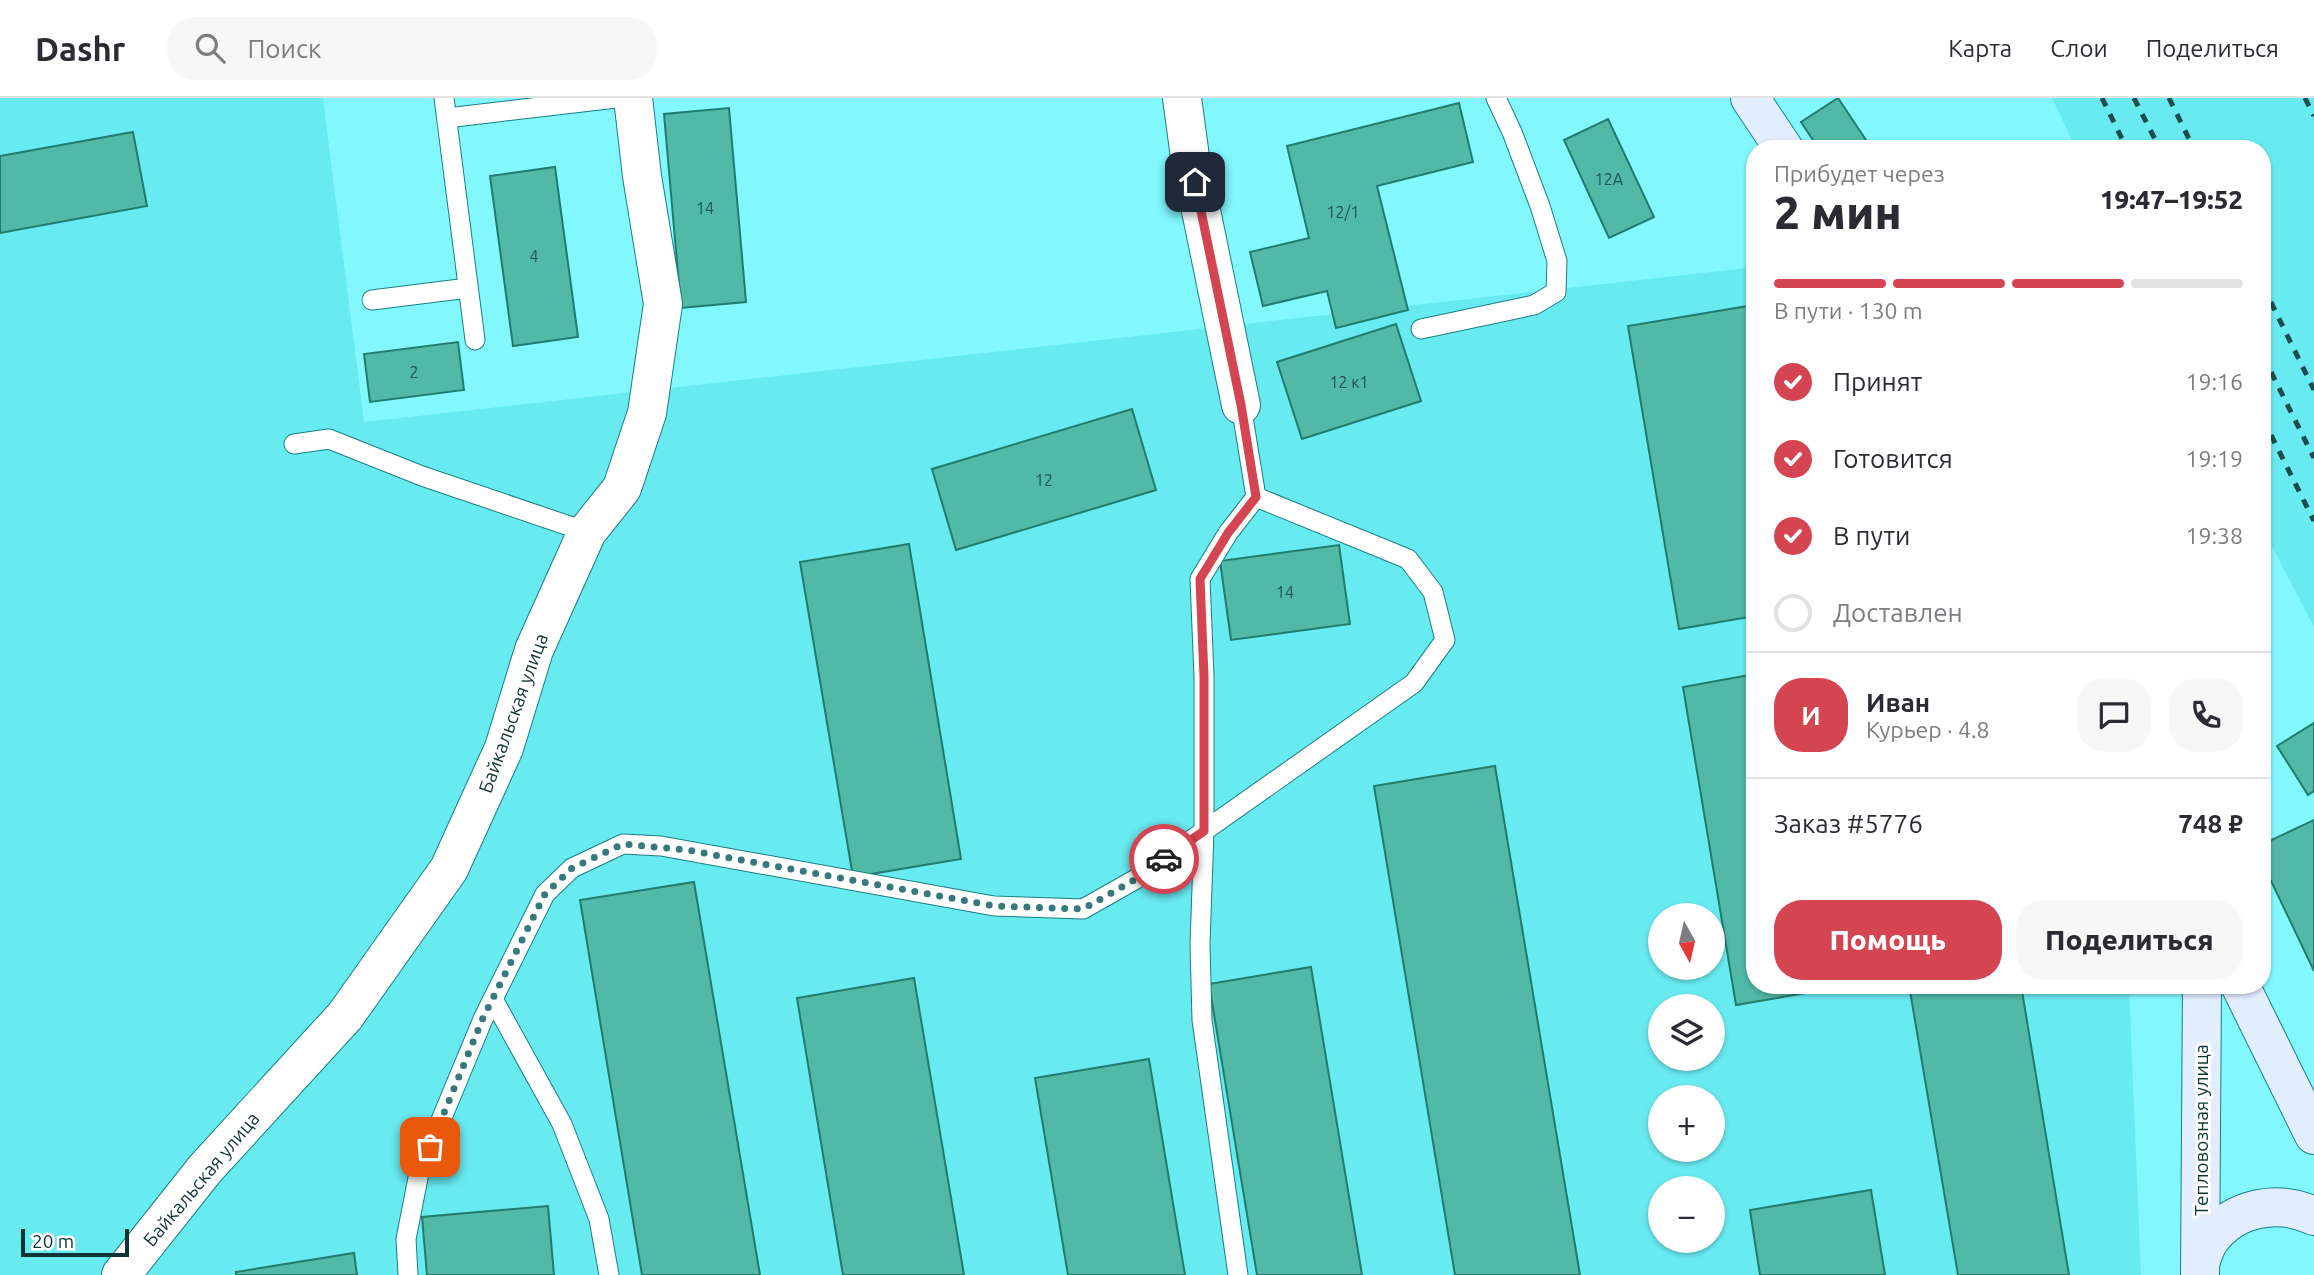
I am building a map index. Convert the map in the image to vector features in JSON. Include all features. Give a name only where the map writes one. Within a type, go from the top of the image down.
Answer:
[{"type":"street","name":"Байкальская улица","points":[[121,1275],[205,1169],[345,1016],[449,869],[504,748],[534,650],[587,531],[622,488],[647,413],[663,304],[642,176],[633,98]]},
{"type":"street","points":[[1182,98],[1190,157],[1241,405]]},
{"type":"street","points":[[1751,98],[1778,140]]},
{"type":"street","name":"Тепловозная улица","points":[[2201,1268],[2202,994]]},
{"type":"street","points":[[2244,994],[2314,1135]]},
{"type":"street","points":[[2201,1268],[2209,1241],[2227,1223],[2245,1213],[2273,1206],[2301,1210],[2314,1216]]},
{"type":"lane","points":[[444,98],[475,340]]},
{"type":"lane","points":[[447,118],[617,98]]},
{"type":"lane","points":[[1421,329],[1534,305],[1556,292],[1557,261],[1540,206],[1496,98]]},
{"type":"lane","points":[[372,300],[468,288]]},
{"type":"lane","points":[[1238,1275],[1202,1020],[1200,944],[1204,831],[1204,677],[1200,579],[1228,533],[1256,497],[1241,405]]},
{"type":"lane","points":[[294,444],[329,439],[422,476],[587,531]]},
{"type":"lane","points":[[408,1275],[406,1239],[419,1172],[493,999],[545,894],[572,868],[623,844],[687,850],[994,906],[1083,909],[1136,879],[1414,683],[1445,640],[1433,592],[1408,559],[1256,497]]},
{"type":"lane","points":[[493,999],[562,1124],[599,1219],[609,1275]]},
{"type":"shaded area","points":[[0,98],[323,98],[364,422],[1746,268],[1746,994],[2129,994],[2141,1275],[0,1275]]},
{"type":"shaded area","points":[[2052,98],[2314,98],[2314,627],[2271,544],[2271,140],[2072,140]]},
{"type":"building","points":[[1838,98],[1866,140],[1813,140],[1801,122]]},
{"type":"building","points":[[1459,103],[1473,162],[1377,186],[1408,310],[1336,328],[1327,291],[1263,306],[1250,252],[1309,238],[1287,146]]},
{"type":"building","points":[[729,108],[746,302],[681,308],[664,114]]},
{"type":"building","points":[[1608,119],[1654,217],[1609,238],[1564,140]]},
{"type":"building","points":[[133,132],[147,206],[0,233],[0,156]]},
{"type":"building","points":[[555,167],[578,337],[513,346],[490,176]]},
{"type":"building","points":[[1746,306],[1746,618],[1679,629],[1628,326]]},
{"type":"building","points":[[1396,324],[1421,401],[1302,439],[1277,362]]},
{"type":"building","points":[[458,342],[464,390],[370,402],[364,354]]},
{"type":"building","points":[[1132,409],[1156,490],[956,550],[932,469]]},
{"type":"building","points":[[909,544],[961,859],[853,877],[800,562]]},
{"type":"building","points":[[1339,545],[1350,624],[1231,640],[1220,561]]},
{"type":"building","points":[[1746,676],[1746,994],[1800,994],[1736,1005],[1726,945],[1726,903],[1719,903],[1683,687]]},
{"type":"building","points":[[2314,723],[2314,791],[2308,795],[2277,746]]},
{"type":"building","points":[[1495,766],[1580,1275],[1455,1275],[1374,786]]},
{"type":"building","points":[[2314,820],[2314,971],[2271,881],[2271,840]]},
{"type":"building","points":[[694,882],[760,1275],[642,1275],[580,900]]},
{"type":"building","points":[[1311,967],[1362,1275],[1257,1275],[1209,984]]},
{"type":"building","points":[[914,978],[964,1275],[843,1275],[797,998]]},
{"type":"building","points":[[1911,994],[2022,994],[2069,1275],[1958,1275]]},
{"type":"building","points":[[1149,1059],[1185,1275],[1068,1275],[1035,1078]]},
{"type":"building","points":[[1871,1190],[1885,1275],[1760,1275],[1750,1210]]},
{"type":"building","points":[[548,1206],[554,1275],[427,1275],[422,1217]]},
{"type":"building","points":[[354,1253],[357,1275],[236,1275],[236,1272]]},
{"type":"railway","points":[[2102,98],[2123,140]]},
{"type":"railway","points":[[2134,98],[2155,140]]},
{"type":"railway","points":[[2169,98],[2190,140]]},
{"type":"railway","points":[[2305,98],[2314,116]]},
{"type":"railway","points":[[2271,302],[2314,390]]},
{"type":"railway","points":[[2271,372],[2314,458]]},
{"type":"railway","points":[[2271,435],[2314,521]]},
{"type":"way so far","points":[[430,1147],[483,1018],[545,894],[572,868],[623,844],[687,850],[994,906],[1083,909],[1136,879],[1164,859]]},
{"type":"route","points":[[1164,859],[1204,831],[1204,677],[1200,579],[1228,533],[1256,497],[1241,405],[1195,182]]}]
